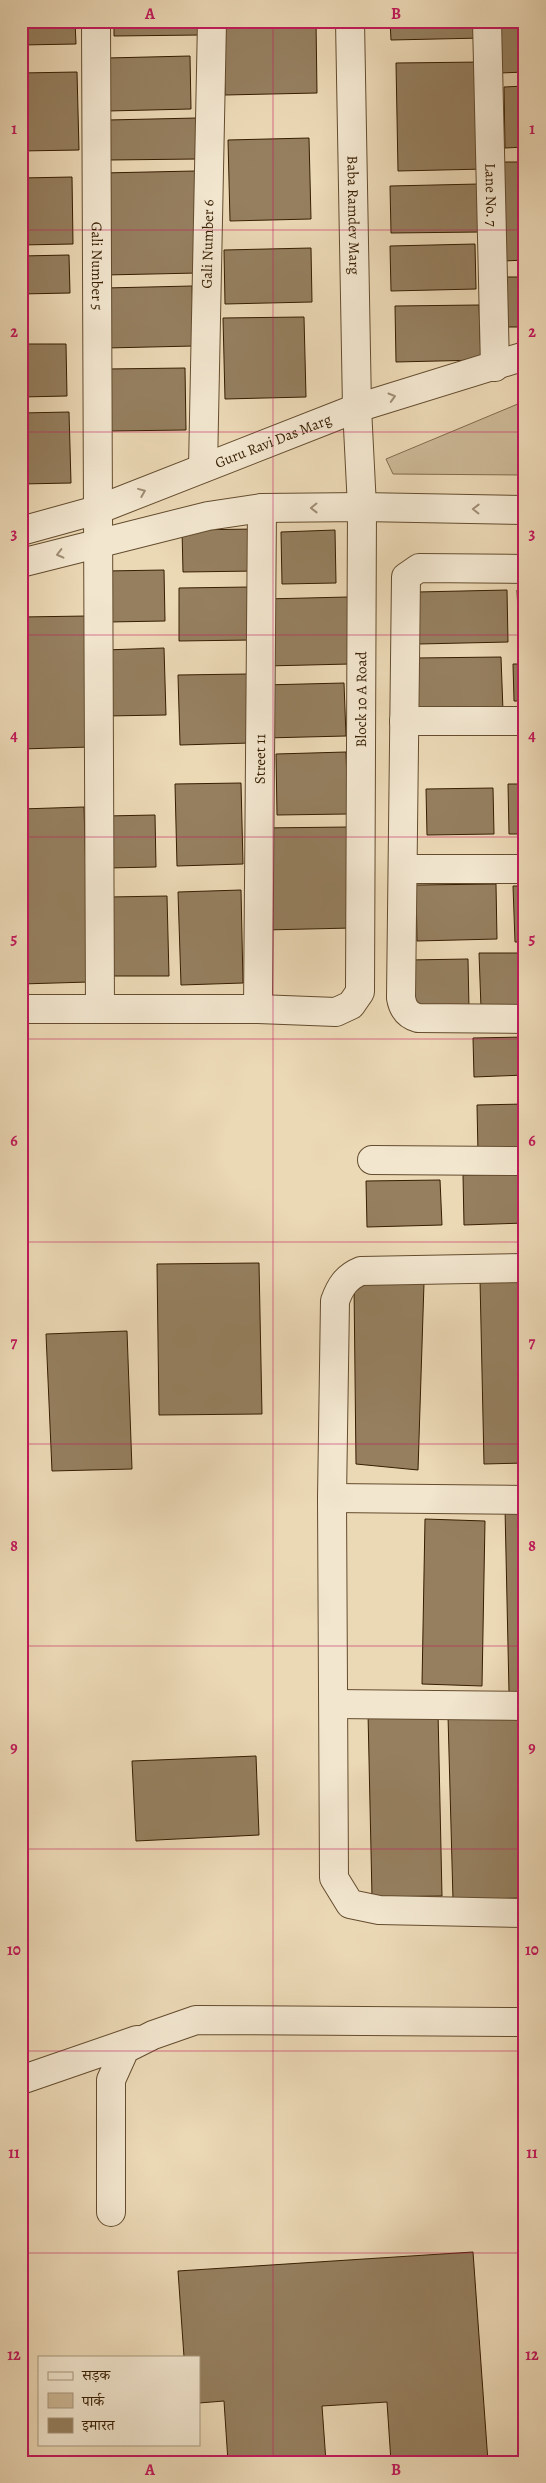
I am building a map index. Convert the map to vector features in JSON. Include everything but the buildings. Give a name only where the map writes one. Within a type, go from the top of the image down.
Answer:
[{"type":"street","name":"Gali Number 5","points":[[96,21],[100,1009]]},
{"type":"street","name":"Gali Number 6","points":[[203,468],[212,21]]},
{"type":"street","name":"Baba Ramdev Marg","points":[[350,21],[357,408]]},
{"type":"street","name":"Lane No. 7","points":[[487,21],[495,367]]},
{"type":"street","name":"Guru Ravi Das Marg","points":[[21,531],[97,510],[357,408],[495,367],[525,356]]},
{"type":"street","name":"Block 10 A Road","points":[[258,1009],[336,1012],[352,1005],[360,992],[362,507],[357,408]]},
{"type":"street","points":[[21,563],[208,516],[262,508],[362,507],[525,510]]},
{"type":"street","name":"Street 11","points":[[258,1009],[262,508]]},
{"type":"street","points":[[525,569],[419,568],[406,577],[401,998],[407,1012],[411,1016],[428,1019],[525,1019]]},
{"type":"street","points":[[404,721],[525,721]]},
{"type":"street","points":[[403,869],[525,869]]},
{"type":"street","points":[[21,1009],[258,1009]]},
{"type":"street","points":[[372,1160],[525,1161]]},
{"type":"street","points":[[525,1268],[361,1271],[352,1275],[340,1287],[334,1301],[332,1498],[334,1878],[350,1904],[379,1910],[525,1913]]},
{"type":"street","points":[[332,1498],[525,1500]]},
{"type":"street","points":[[334,1704],[525,1706]]},
{"type":"street","points":[[21,2080],[196,2020],[525,2022]]},
{"type":"street","points":[[111,2212],[111,2080],[125,2049],[153,2035]]},
{"type":"green space","points":[[525,401],[525,475],[393,474],[386,459]]}]
